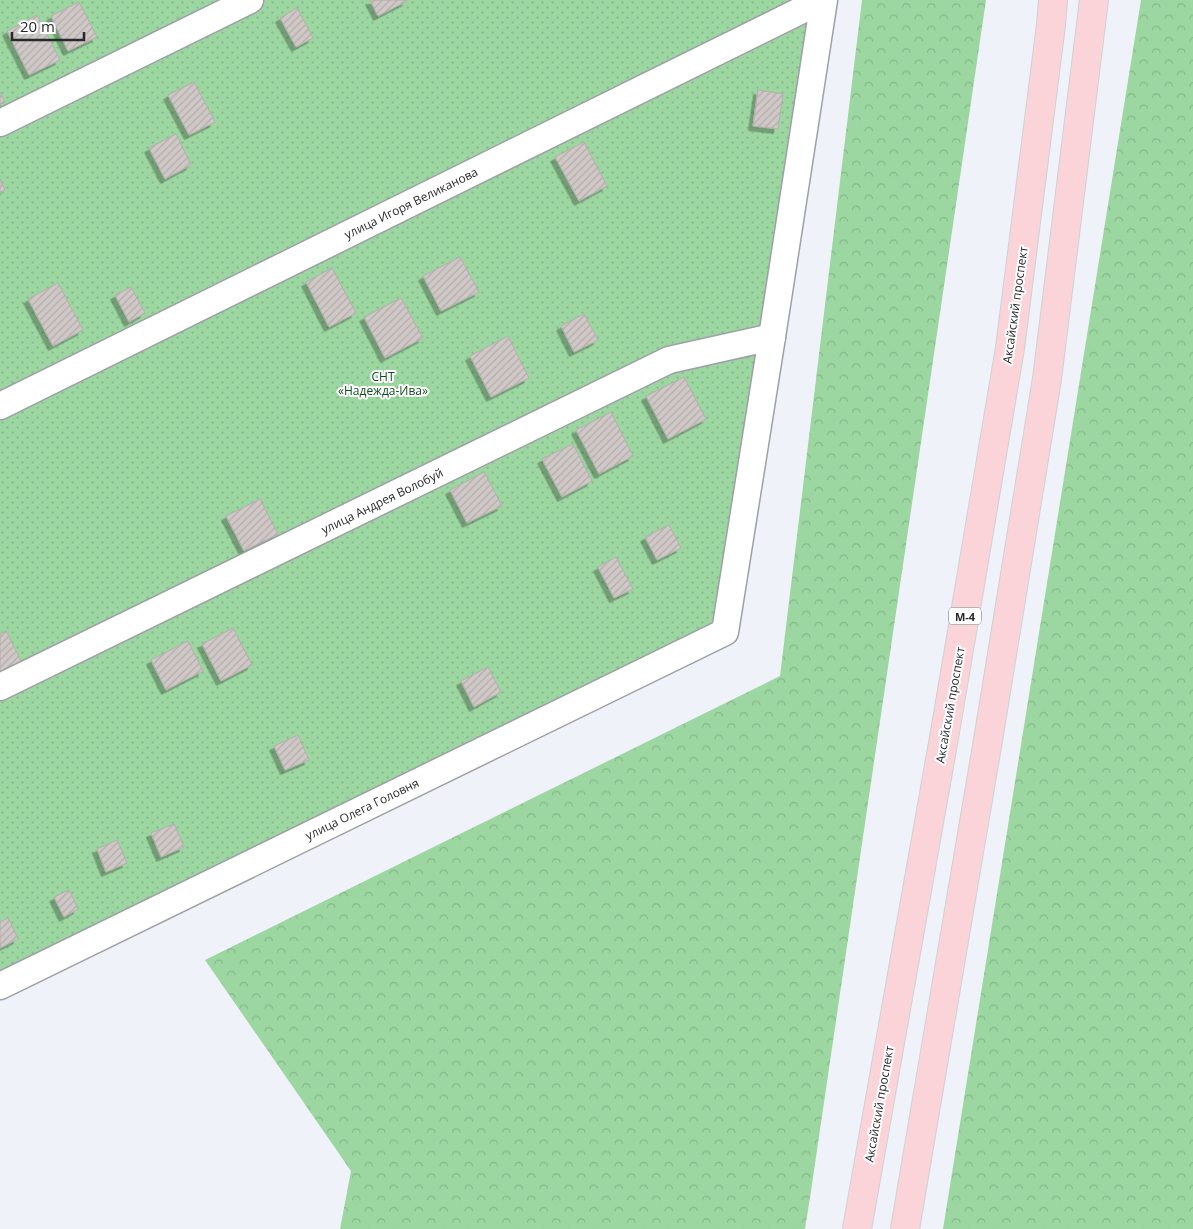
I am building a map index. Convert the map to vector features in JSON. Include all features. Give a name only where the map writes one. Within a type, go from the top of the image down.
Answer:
[{"type":"main road","name":"Аксайский проспект","points":[[857,1229],[946,732],[1010,348],[1053,0]]},
{"type":"main road","points":[[905,1229],[990,731],[1047,379],[1094,0]]},
{"type":"street","points":[[0,123],[250,0]]},
{"type":"street","points":[[772,337],[823,0]]},
{"type":"street","name":"улица Игоря Великанова","points":[[0,406],[823,0]]},
{"type":"street","name":"улица Олега Головня","points":[[0,986],[725,632],[772,337]]},
{"type":"street","name":"улица Андрея Волобуй","points":[[0,687],[670,360],[772,337]]},
{"type":"green space","name":"СНТ «Надежда-Ива»","points":[[0,0],[829,0],[735,638],[0,990]]},
{"type":"green space","points":[[862,0],[986,0],[805,1229],[340,1229],[351,1171],[205,960],[780,676]]},
{"type":"green space","points":[[1141,0],[1193,0],[1193,1229],[943,1229]]},
{"type":"building","points":[[370,0],[406,0],[407,1],[378,16]]},
{"type":"building","points":[[79,2],[97,37],[68,51],[51,16]]},
{"type":"building","points":[[297,8],[313,38],[296,47],[280,18]]},
{"type":"building","points":[[37,15],[60,60],[29,75],[7,31]]},
{"type":"building","points":[[194,82],[215,122],[189,135],[168,95]]},
{"type":"building","points":[[758,90],[783,94],[778,129],[753,126]]},
{"type":"building","points":[[0,92],[5,102],[0,104]]},
{"type":"building","points":[[176,134],[191,165],[165,179],[149,148]]},
{"type":"building","points":[[584,142],[607,186],[579,201],[555,157]]},
{"type":"building","points":[[0,179],[5,190],[0,192]]},
{"type":"building","points":[[460,257],[479,292],[441,311],[423,276]]},
{"type":"building","points":[[332,268],[356,313],[329,327],[306,282]]},
{"type":"building","points":[[58,283],[83,330],[53,346],[28,299]]},
{"type":"building","points":[[131,287],[145,313],[129,322],[115,295]]},
{"type":"building","points":[[401,298],[423,338],[385,358],[364,317]]},
{"type":"building","points":[[584,314],[598,340],[574,352],[561,326]]},
{"type":"building","points":[[508,336],[529,378],[491,397],[470,356]]},
{"type":"building","points":[[684,377],[706,419],[668,439],[646,396]]},
{"type":"building","points":[[611,412],[633,456],[599,474],[576,430]]},
{"type":"building","points":[[573,444],[592,481],[562,497],[542,459]]},
{"type":"building","points":[[484,472],[502,506],[467,523],[450,490]]},
{"type":"building","points":[[260,499],[278,534],[244,551],[226,516]]},
{"type":"building","points":[[669,525],[681,548],[657,560],[645,537]]},
{"type":"building","points":[[616,557],[633,589],[614,598],[598,567]]},
{"type":"building","points":[[233,628],[252,665],[221,681],[202,644]]},
{"type":"building","points":[[6,631],[22,663],[0,674],[0,634]]},
{"type":"building","points":[[188,641],[203,671],[166,690],[151,660]]},
{"type":"building","points":[[488,667],[501,692],[474,707],[461,681]]},
{"type":"building","points":[[298,735],[309,760],[285,770],[274,746]]},
{"type":"building","points":[[174,824],[184,847],[161,857],[151,833]]},
{"type":"building","points":[[117,840],[127,863],[106,872],[97,849]]},
{"type":"building","points":[[69,890],[78,909],[64,917],[54,897]]},
{"type":"building","points":[[8,918],[18,939],[0,948],[0,922]]}]
